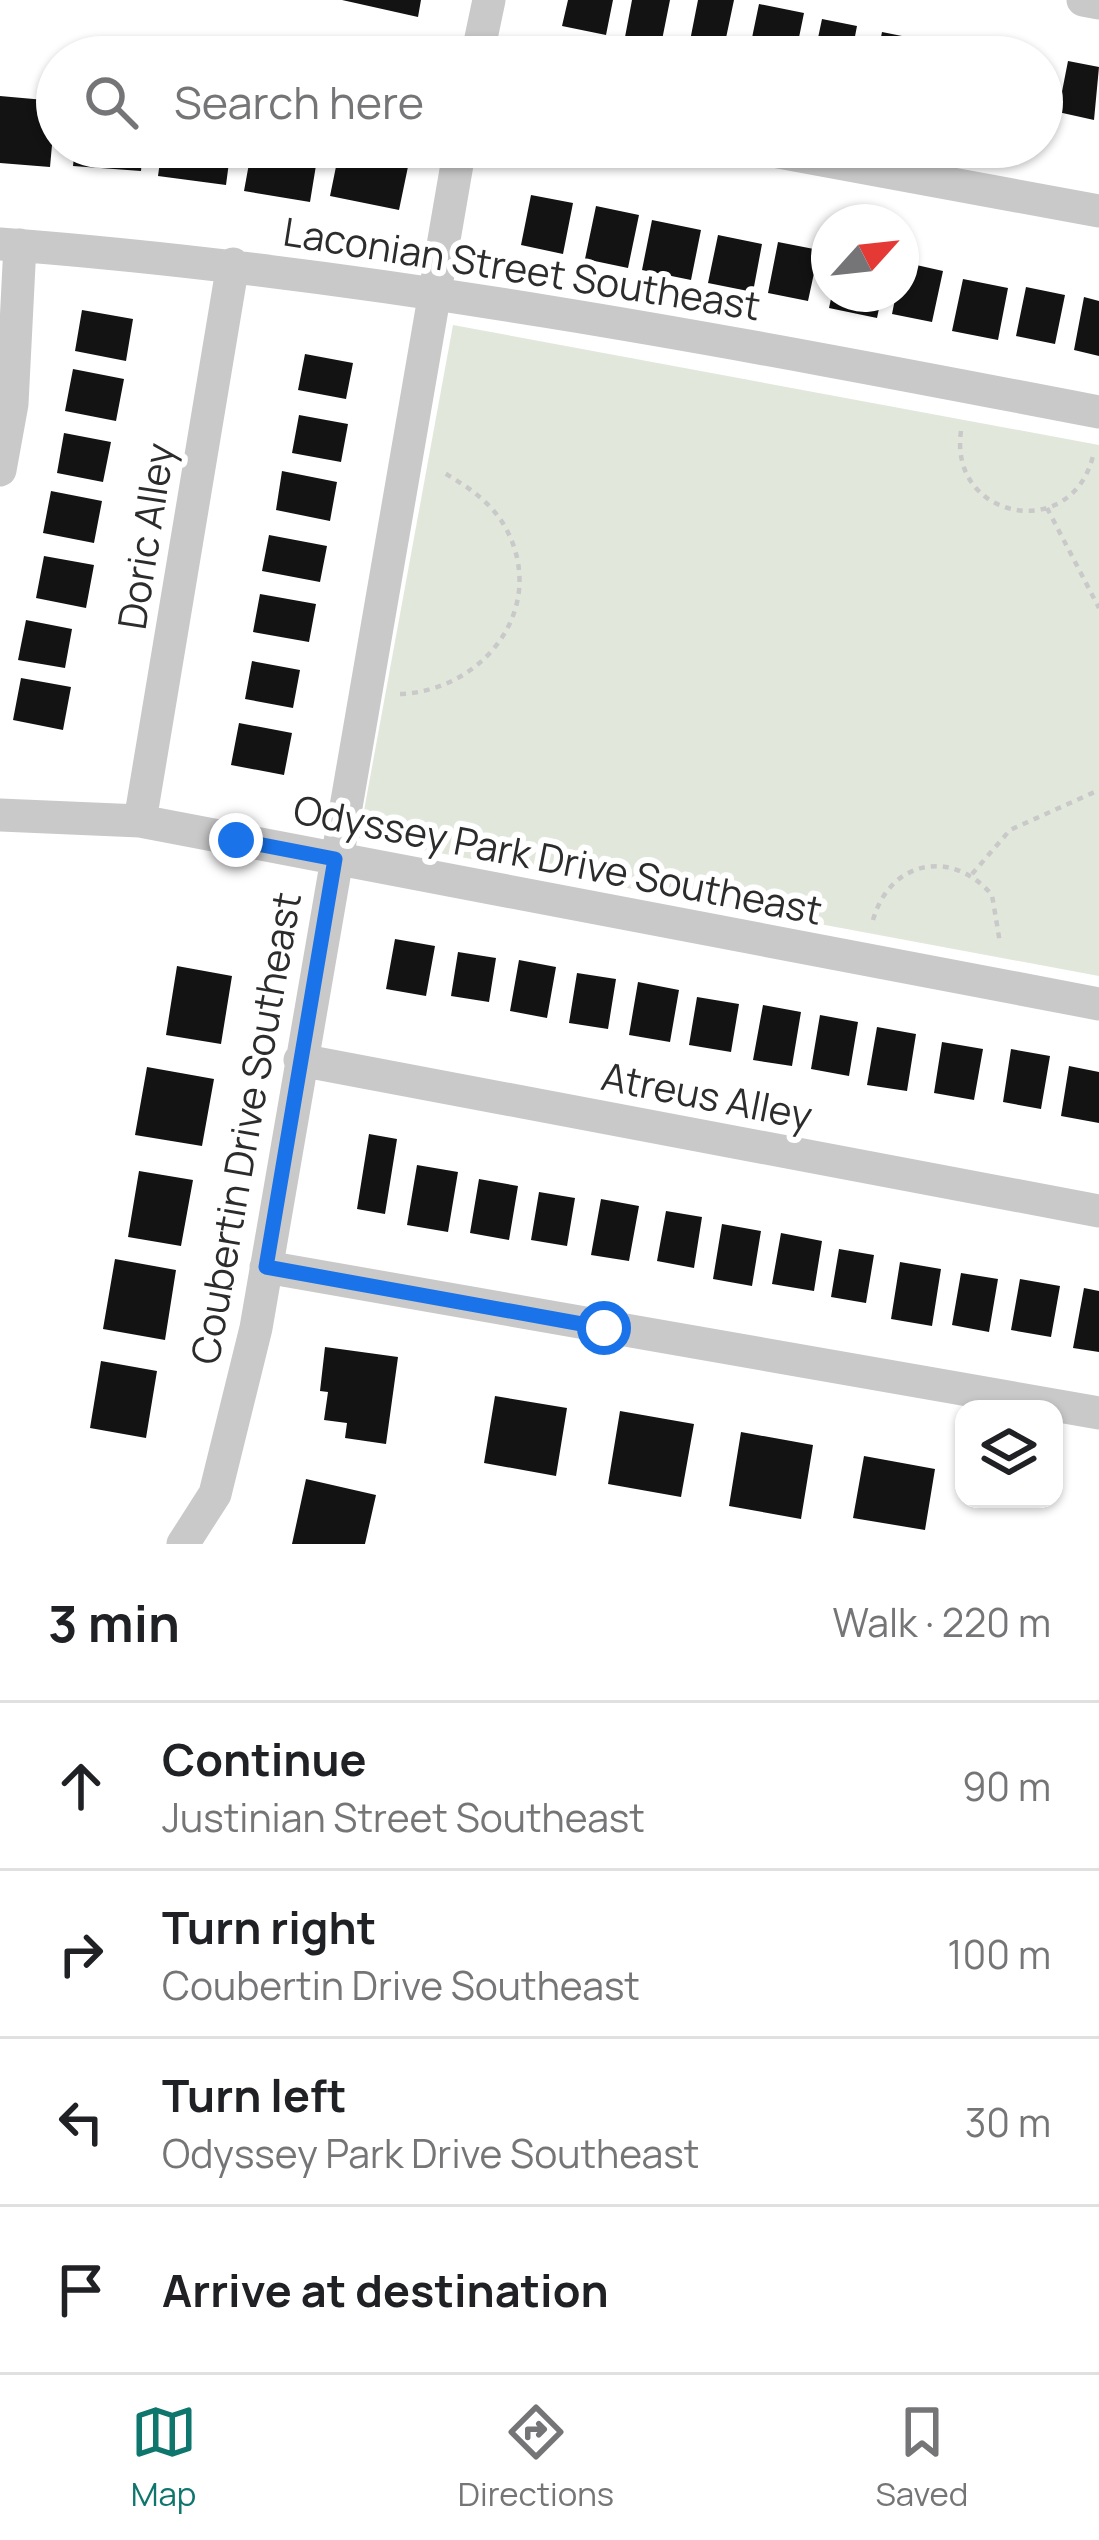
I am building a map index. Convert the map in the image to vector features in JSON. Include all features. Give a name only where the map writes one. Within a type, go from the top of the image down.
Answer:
[{"type":"street","points":[[481,36],[489,0]]},
{"type":"street","points":[[1084,0],[1099,3]]},
{"type":"street","name":"Coubertin Drive Southeast","points":[[183,1544],[215,1494],[266,1267],[456,168]]},
{"type":"street","points":[[865,168],[1099,211]]},
{"type":"street","points":[[0,470],[12,404],[10,245]]},
{"type":"street","name":"Laconian Street Southeast","points":[[10,245],[233,264],[434,292],[1099,412]]},
{"type":"street","name":"Doric Alley","points":[[140,821],[233,264]]},
{"type":"street","name":"Odyssey Park Drive Southeast","points":[[0,815],[140,821],[1099,1004]]},
{"type":"street","name":"Atreus Alley","points":[[300,1060],[1099,1211]]},
{"type":"street","points":[[266,1267],[1099,1413]]},
{"type":"path","points":[[961,431],[961,457],[977,490],[1014,511],[1047,508],[1074,494],[1093,455]]},
{"type":"path","points":[[400,694],[442,689],[481,667],[497,649],[514,611],[518,562],[505,526],[473,491],[441,471]]},
{"type":"path","points":[[1047,508],[1099,608]]},
{"type":"path","points":[[972,874],[1010,830],[1099,790]]},
{"type":"path","points":[[872,920],[895,879],[920,865],[955,867],[972,874],[992,895],[1002,928],[1000,943]]},
{"type":"shaded area","points":[[453,325],[1099,445],[1099,976],[359,838]]},
{"type":"building","points":[[342,0],[421,0],[418,17]]},
{"type":"building","points":[[568,0],[613,0],[606,35],[562,26]]},
{"type":"building","points":[[632,0],[670,0],[663,36],[625,36]]},
{"type":"building","points":[[698,0],[734,0],[726,36],[691,36]]},
{"type":"building","points":[[759,4],[804,13],[799,36],[752,36]]},
{"type":"building","points":[[822,19],[857,26],[855,36],[818,36]]},
{"type":"building","points":[[1068,61],[1099,67],[1094,120],[1063,113]]},
{"type":"building","points":[[0,96],[36,99],[36,166],[0,163]]},
{"type":"building","points":[[159,168],[228,168],[226,185],[158,176]]},
{"type":"building","points":[[248,168],[316,168],[310,202],[244,191]]},
{"type":"building","points":[[336,168],[408,168],[399,210],[330,196]]},
{"type":"building","points":[[531,195],[573,203],[563,254],[521,245]]},
{"type":"building","points":[[596,206],[639,215],[628,268],[585,259]]},
{"type":"building","points":[[652,220],[701,230],[691,280],[642,270]]},
{"type":"building","points":[[718,235],[762,244],[753,292],[708,283]]},
{"type":"building","points":[[778,242],[811,248],[808,301],[768,293]]},
{"type":"building","points":[[919,266],[943,271],[932,322],[892,314],[919,312]]},
{"type":"building","points":[[963,279],[1008,288],[998,340],[952,331]]},
{"type":"building","points":[[1026,287],[1065,295],[1055,344],[1016,336]]},
{"type":"building","points":[[1084,297],[1099,301],[1099,356],[1074,350]]},
{"type":"building","points":[[82,310],[133,319],[126,361],[75,351]]},
{"type":"building","points":[[848,312],[878,312],[877,318]]},
{"type":"building","points":[[305,354],[353,363],[346,399],[298,390]]},
{"type":"building","points":[[73,369],[124,379],[116,421],[65,411]]},
{"type":"building","points":[[299,415],[348,424],[341,462],[292,453]]},
{"type":"building","points":[[64,433],[111,442],[103,482],[57,473]]},
{"type":"building","points":[[282,471],[337,482],[330,521],[276,510]]},
{"type":"building","points":[[51,491],[102,501],[94,543],[43,533]]},
{"type":"building","points":[[269,535],[327,546],[320,582],[262,571]]},
{"type":"building","points":[[44,556],[94,565],[86,608],[36,598]]},
{"type":"building","points":[[260,594],[316,604],[309,642],[253,632]]},
{"type":"building","points":[[26,620],[72,629],[65,668],[18,660]]},
{"type":"building","points":[[252,661],[300,670],[293,708],[245,699]]},
{"type":"building","points":[[21,678],[71,687],[63,730],[13,720]]},
{"type":"building","points":[[239,723],[292,733],[284,775],[231,765]]},
{"type":"building","points":[[395,939],[435,946],[426,996],[386,989]]},
{"type":"building","points":[[458,952],[496,958],[489,1002],[451,996]]},
{"type":"building","points":[[519,960],[556,967],[547,1018],[510,1011]]},
{"type":"building","points":[[177,966],[232,976],[221,1044],[166,1035]]},
{"type":"building","points":[[577,973],[616,979],[608,1029],[569,1023]]},
{"type":"building","points":[[638,982],[679,990],[670,1042],[629,1035]]},
{"type":"building","points":[[697,997],[739,1004],[731,1052],[689,1045]]},
{"type":"building","points":[[763,1005],[801,1012],[792,1066],[753,1060]]},
{"type":"building","points":[[820,1015],[858,1022],[849,1076],[811,1069]]},
{"type":"building","points":[[877,1027],[916,1034],[907,1091],[867,1085]]},
{"type":"building","points":[[942,1042],[983,1049],[974,1100],[934,1093]]},
{"type":"building","points":[[1011,1049],[1050,1056],[1041,1109],[1003,1102]]},
{"type":"building","points":[[1069,1066],[1099,1072],[1099,1123],[1061,1116]]},
{"type":"building","points":[[147,1067],[214,1079],[202,1146],[135,1135]]},
{"type":"building","points":[[369,1134],[397,1139],[385,1214],[357,1209]]},
{"type":"building","points":[[417,1165],[458,1172],[448,1232],[407,1225]]},
{"type":"building","points":[[139,1171],[193,1180],[181,1246],[128,1237]]},
{"type":"building","points":[[479,1179],[518,1186],[509,1240],[470,1233]]},
{"type":"building","points":[[539,1192],[575,1198],[567,1246],[531,1240]]},
{"type":"building","points":[[601,1199],[639,1206],[629,1261],[591,1255]]},
{"type":"building","points":[[666,1211],[702,1217],[694,1268],[657,1261]]},
{"type":"building","points":[[722,1224],[761,1231],[752,1286],[713,1279]]},
{"type":"building","points":[[781,1233],[822,1241],[814,1291],[772,1284]]},
{"type":"building","points":[[839,1249],[874,1255],[866,1303],[831,1297]]},
{"type":"building","points":[[115,1259],[176,1270],[165,1340],[103,1329]]},
{"type":"building","points":[[900,1262],[941,1269],[932,1326],[891,1319]]},
{"type":"building","points":[[961,1273],[998,1279],[989,1332],[952,1325]]},
{"type":"building","points":[[1020,1279],[1060,1286],[1051,1337],[1011,1330]]},
{"type":"building","points":[[1084,1288],[1099,1291],[1099,1352],[1073,1348]]},
{"type":"building","points":[[325,1347],[398,1357],[386,1444],[345,1438],[347,1423],[324,1420],[328,1392],[320,1391]]},
{"type":"building","points":[[101,1361],[157,1371],[146,1438],[90,1428]]},
{"type":"building","points":[[495,1396],[567,1408],[556,1476],[484,1463]]},
{"type":"building","points":[[620,1411],[694,1424],[681,1497],[608,1484]]},
{"type":"building","points":[[741,1432],[813,1445],[801,1519],[729,1506]]},
{"type":"building","points":[[864,1456],[935,1469],[925,1530],[853,1518]]},
{"type":"building","points":[[306,1479],[376,1495],[365,1544],[292,1544]]},
{"type":"route","points":[[236,840],[335,859],[266,1267],[604,1328]]}]
